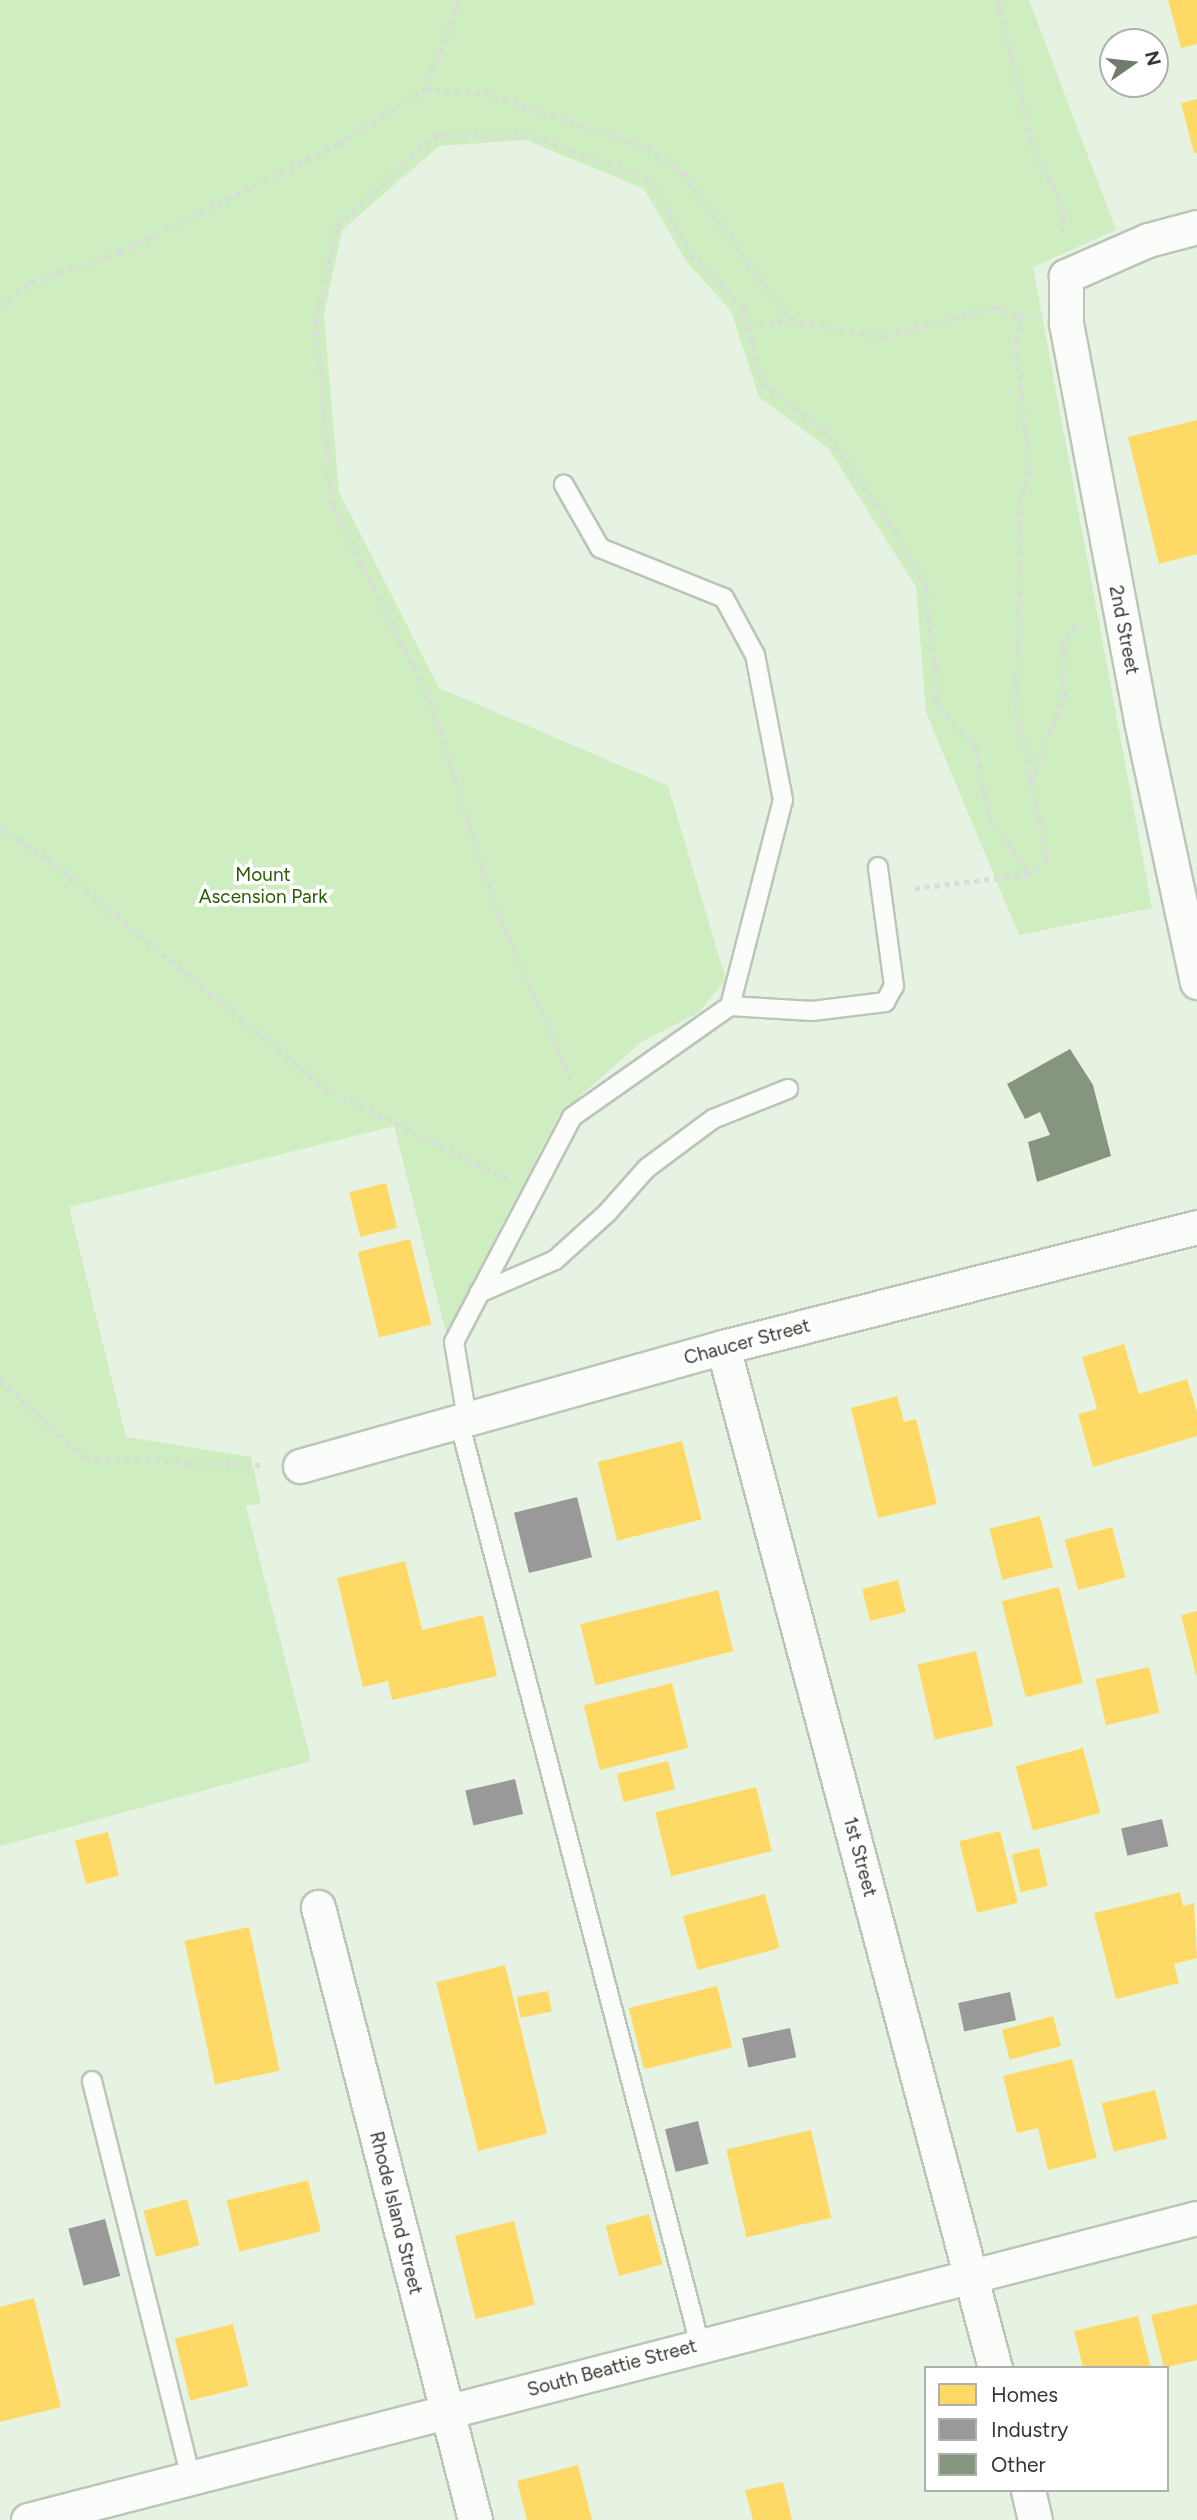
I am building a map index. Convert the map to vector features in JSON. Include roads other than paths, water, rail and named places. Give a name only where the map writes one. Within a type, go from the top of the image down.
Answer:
[{"type":"street","name":"2nd Street","points":[[1197,227],[1148,240],[1066,276],[1066,323],[1121,617],[1197,982]]},
{"type":"street","name":"Chaucer Street","points":[[300,1466],[723,1347],[1197,1227]]},
{"type":"street","name":"1st Street","points":[[723,1347],[994,2366]]},
{"type":"street","name":"Rhode Island Street","points":[[318,1907],[475,2520]]},
{"type":"street","name":"South Beattie Street","points":[[28,2520],[971,2274],[1197,2218]]},
{"type":"street","points":[[1028,2492],[1035,2520]]},
{"type":"lane","points":[[564,485],[600,548],[724,598],[755,655],[783,800],[730,1006]]},
{"type":"lane","points":[[699,2345],[463,1420],[454,1342],[572,1117],[730,1006],[812,1011],[886,1002],[894,986],[878,867]]},
{"type":"lane","points":[[480,1293],[555,1260],[607,1213],[647,1168],[713,1119],[788,1089]]},
{"type":"lane","points":[[92,2081],[191,2478]]},
{"type":"park label","name":"Mount Ascension Park","points":[[263,886]]}]
